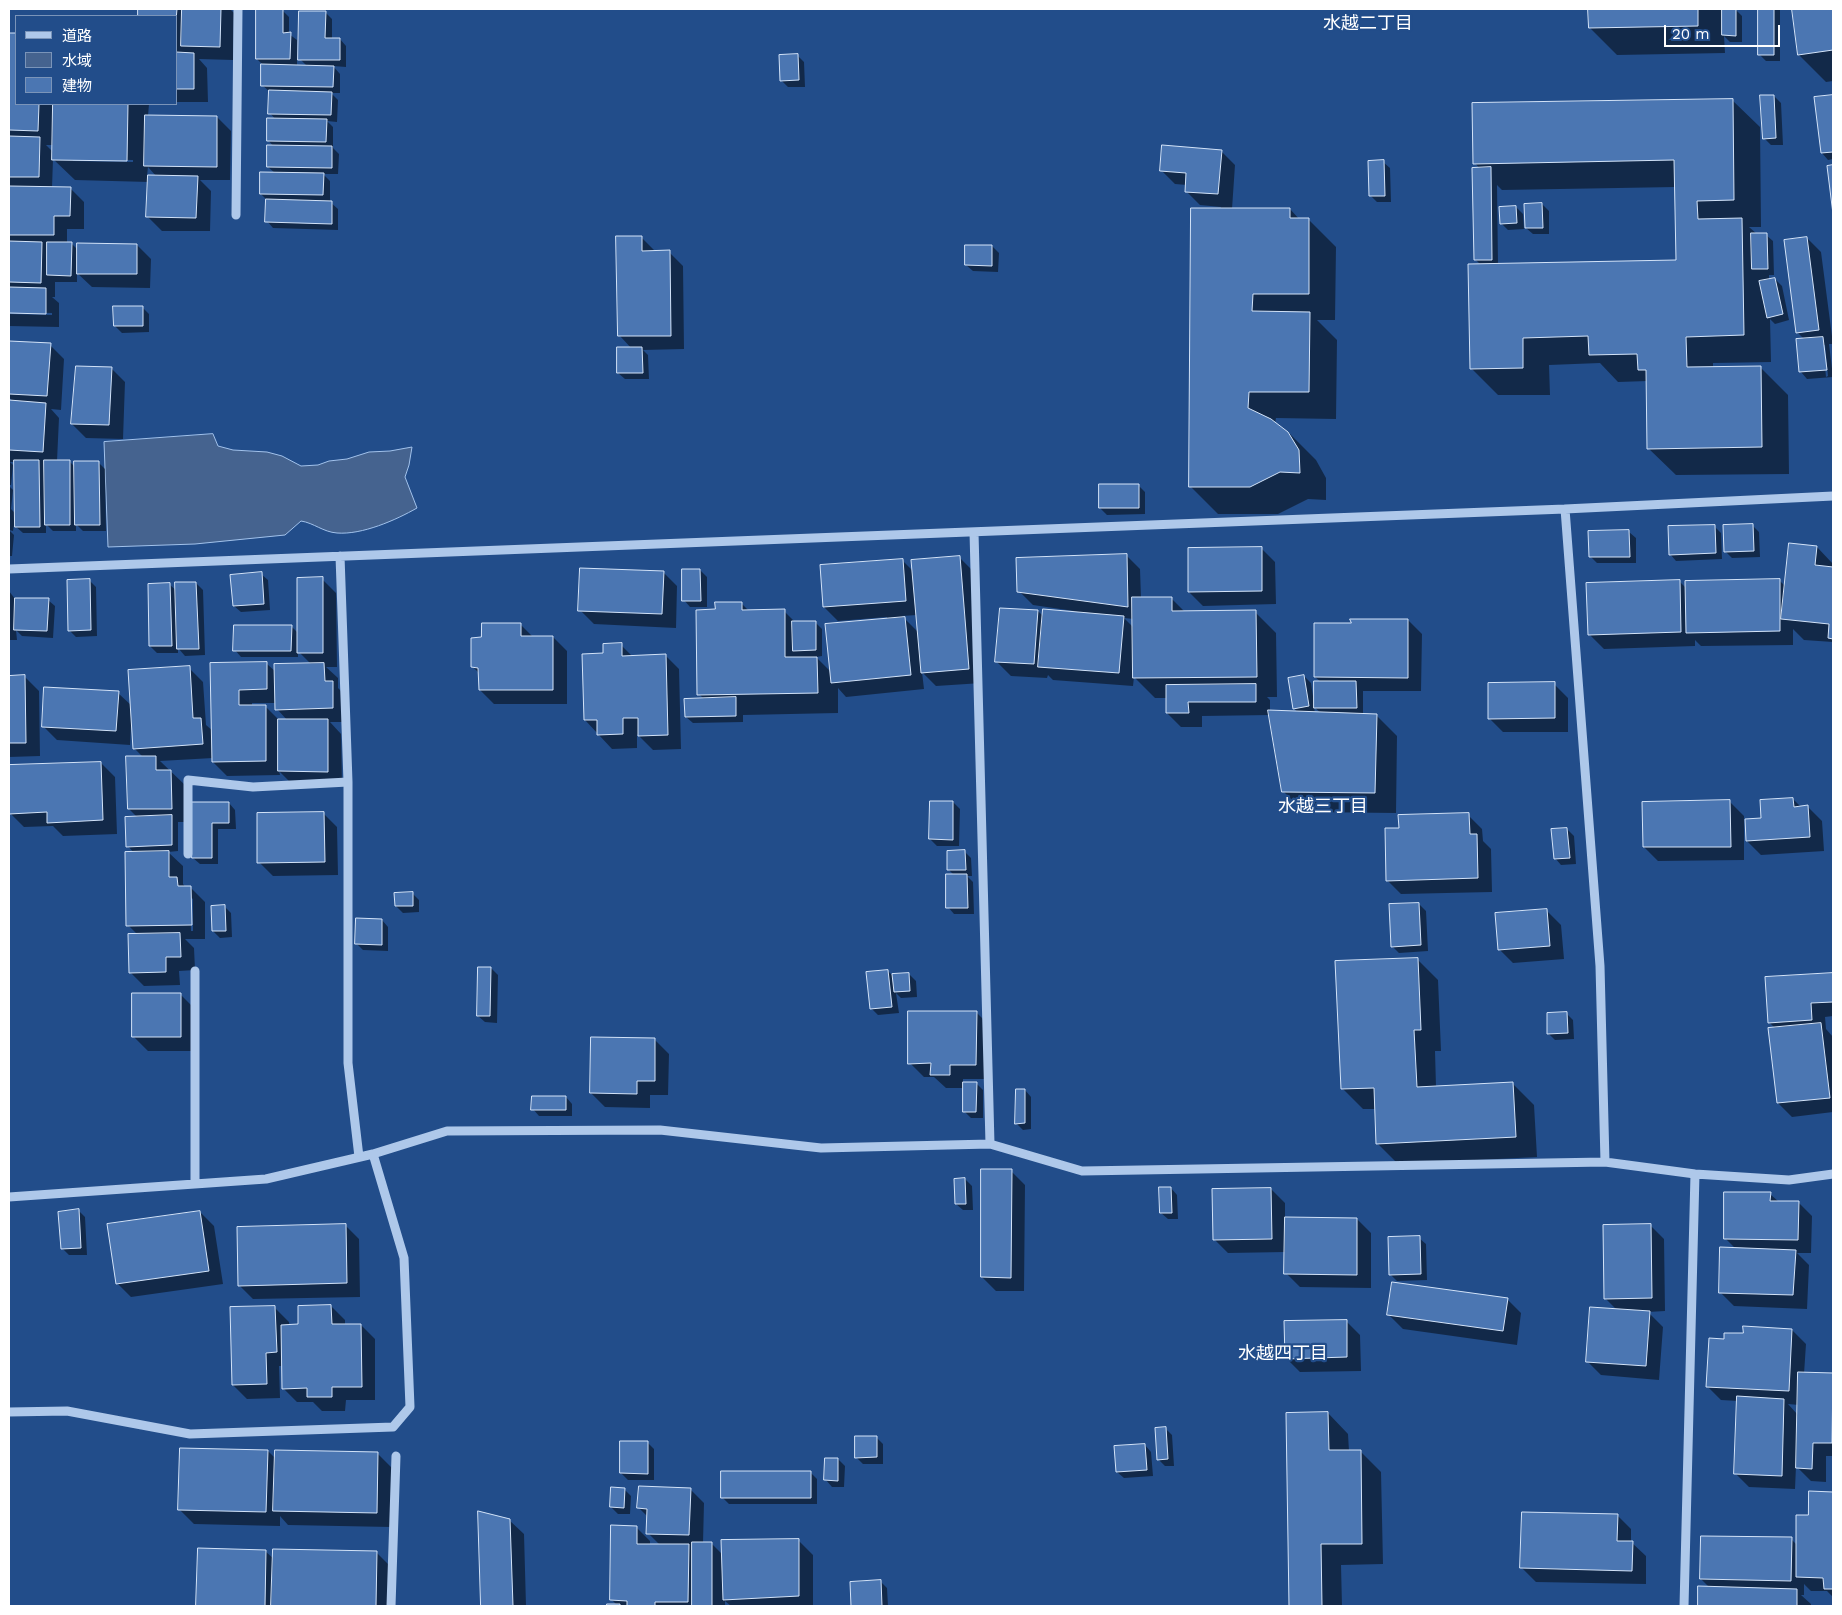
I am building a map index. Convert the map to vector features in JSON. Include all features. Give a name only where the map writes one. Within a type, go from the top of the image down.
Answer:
[{"type":"street","points":[[236,215],[238,9]]},
{"type":"street","points":[[9,569],[1565,510],[1833,496]]},
{"type":"street","points":[[1565,510],[1600,966],[1605,1162]]},
{"type":"street","points":[[974,532],[990,1144]]},
{"type":"street","points":[[340,556],[348,782],[348,1062],[359,1157]]},
{"type":"street","points":[[188,854],[188,780],[252,787],[348,782]]},
{"type":"street","points":[[194,1184],[195,971]]},
{"type":"street","points":[[9,1197],[266,1179],[373,1154],[446,1130],[660,1130],[821,1148],[990,1144],[1082,1171],[1605,1162],[1695,1174],[1789,1180],[1833,1174]]},
{"type":"street","points":[[9,1412],[67,1411],[190,1434],[392,1427],[410,1407],[404,1258],[373,1154]]},
{"type":"street","points":[[1684,1606],[1695,1174]]},
{"type":"street","points":[[391,1606],[396,1456]]},
{"type":"water","points":[[213,434],[218,446],[233,450],[267,452],[282,456],[301,466],[318,465],[369,452],[412,447],[405,477],[417,508],[378,526],[357,532],[337,533],[301,521],[285,535],[195,544],[108,547],[104,442]]},
{"type":"building","points":[[138,9],[177,9],[176,15],[138,15]]},
{"type":"building","points":[[182,9],[221,9],[220,47],[181,46]]},
{"type":"building","points":[[256,9],[283,9],[283,33],[291,32],[290,59],[256,59]]},
{"type":"building","points":[[1588,9],[1698,9],[1698,26],[1589,28]]},
{"type":"building","points":[[1722,9],[1736,9],[1736,36],[1722,35]]},
{"type":"building","points":[[1758,9],[1774,9],[1774,55],[1758,55]]},
{"type":"building","points":[[1792,9],[1833,9],[1833,50],[1798,55]]},
{"type":"building","points":[[299,11],[326,11],[325,38],[340,38],[340,60],[298,60]]},
{"type":"building","points":[[9,33],[15,33],[15,105],[39,105],[38,131],[9,130]]},
{"type":"building","points":[[178,52],[194,53],[194,89],[178,89]]},
{"type":"building","points":[[798,54],[799,80],[780,81],[779,55]]},
{"type":"building","points":[[261,64],[334,66],[333,87],[261,86]]},
{"type":"building","points":[[269,90],[332,92],[331,115],[268,114]]},
{"type":"building","points":[[1760,95],[1774,95],[1776,138],[1763,139]]},
{"type":"building","points":[[1833,95],[1833,152],[1821,153],[1814,97]]},
{"type":"building","points":[[1733,99],[1734,200],[1697,201],[1698,219],[1742,218],[1744,335],[1686,337],[1687,367],[1761,366],[1762,447],[1647,449],[1646,370],[1638,370],[1637,354],[1589,355],[1588,336],[1523,338],[1523,368],[1470,369],[1468,264],[1676,260],[1674,160],[1473,164],[1472,103]]},
{"type":"building","points":[[53,105],[128,105],[127,161],[52,160]]},
{"type":"building","points":[[145,115],[217,116],[217,167],[144,166]]},
{"type":"building","points":[[267,118],[327,119],[326,142],[267,141]]},
{"type":"building","points":[[9,136],[40,137],[39,177],[9,177]]},
{"type":"building","points":[[267,145],[332,146],[332,168],[267,167]]},
{"type":"building","points":[[1162,145],[1222,150],[1218,194],[1185,192],[1186,173],[1160,171]]},
{"type":"building","points":[[1384,160],[1385,196],[1369,196],[1368,161]]},
{"type":"building","points":[[1833,165],[1833,214],[1827,166]]},
{"type":"building","points":[[1491,167],[1492,260],[1474,260],[1472,168]]},
{"type":"building","points":[[260,172],[324,173],[323,195],[260,194]]},
{"type":"building","points":[[148,175],[198,176],[196,218],[146,217]]},
{"type":"building","points":[[9,186],[71,187],[70,216],[54,216],[54,235],[9,235]]},
{"type":"building","points":[[266,199],[332,201],[332,224],[265,222]]},
{"type":"building","points":[[1542,203],[1543,228],[1525,228],[1524,204]]},
{"type":"building","points":[[1516,206],[1517,223],[1500,224],[1499,207]]},
{"type":"building","points":[[1191,208],[1290,208],[1290,218],[1309,218],[1309,294],[1253,294],[1252,311],[1310,312],[1309,392],[1249,392],[1248,408],[1271,419],[1288,432],[1299,450],[1300,473],[1280,472],[1250,487],[1189,487]]},
{"type":"building","points":[[1751,233],[1767,233],[1768,269],[1752,269]]},
{"type":"building","points":[[616,236],[642,236],[642,251],[670,250],[671,336],[618,336]]},
{"type":"building","points":[[1807,237],[1819,330],[1796,333],[1784,240]]},
{"type":"building","points":[[9,241],[42,242],[41,283],[9,282]]},
{"type":"building","points":[[47,242],[72,242],[71,276],[47,275]]},
{"type":"building","points":[[77,243],[137,244],[137,274],[77,274]]},
{"type":"building","points":[[965,245],[992,245],[992,266],[965,265]]},
{"type":"building","points":[[1775,278],[1783,314],[1767,318],[1759,281]]},
{"type":"building","points":[[9,287],[46,288],[46,314],[9,313]]},
{"type":"building","points":[[113,306],[143,306],[143,326],[114,326]]},
{"type":"building","points":[[1823,337],[1827,370],[1799,372],[1796,339]]},
{"type":"building","points":[[9,341],[51,343],[47,396],[9,394]]},
{"type":"building","points":[[617,347],[642,347],[643,373],[617,373]]},
{"type":"building","points":[[76,366],[112,367],[109,425],[71,424]]},
{"type":"building","points":[[9,400],[46,403],[43,452],[9,450]]},
{"type":"building","points":[[14,460],[39,460],[40,527],[15,527]]},
{"type":"building","points":[[44,460],[70,460],[70,525],[45,525]]},
{"type":"building","points":[[74,461],[99,461],[100,525],[75,525]]},
{"type":"building","points":[[1099,484],[1139,484],[1139,508],[1099,508]]},
{"type":"building","points":[[1753,524],[1754,551],[1724,552],[1723,525]]},
{"type":"building","points":[[1715,525],[1716,553],[1669,555],[1668,526]]},
{"type":"building","points":[[1629,530],[1630,557],[1589,557],[1588,531]]},
{"type":"building","points":[[1789,543],[1817,546],[1815,565],[1833,567],[1833,639],[1828,638],[1829,624],[1781,619]]},
{"type":"building","points":[[1262,547],[1262,591],[1188,592],[1188,548]]},
{"type":"building","points":[[1127,554],[1128,607],[1017,592],[1016,558]]},
{"type":"building","points":[[960,556],[969,669],[921,673],[911,560]]},
{"type":"building","points":[[903,559],[906,601],[823,607],[820,565]]},
{"type":"building","points":[[580,568],[664,571],[662,614],[578,611]]},
{"type":"building","points":[[682,569],[700,569],[701,601],[682,601]]},
{"type":"building","points":[[262,572],[264,604],[233,606],[230,575]]},
{"type":"building","points":[[323,577],[323,653],[297,653],[297,578]]},
{"type":"building","points":[[90,579],[91,630],[68,631],[67,580]]},
{"type":"building","points":[[1780,579],[1780,631],[1686,633],[1685,581]]},
{"type":"building","points":[[1680,580],[1681,632],[1588,635],[1586,583]]},
{"type":"building","points":[[175,582],[196,582],[199,649],[177,649]]},
{"type":"building","points":[[170,583],[172,646],[149,646],[148,584]]},
{"type":"building","points":[[1132,597],[1172,597],[1172,611],[1256,610],[1257,677],[1133,678]]},
{"type":"building","points":[[15,598],[49,598],[47,631],[14,630]]},
{"type":"building","points":[[715,602],[742,602],[742,610],[785,609],[785,657],[817,657],[818,693],[697,695],[696,610],[715,609]]},
{"type":"building","points":[[1000,608],[1038,610],[1034,664],[995,662]]},
{"type":"building","points":[[1043,609],[1124,616],[1119,673],[1038,667]]},
{"type":"building","points":[[905,617],[911,675],[831,683],[825,624]]},
{"type":"building","points":[[1350,619],[1408,619],[1408,678],[1314,677],[1314,623],[1351,623]]},
{"type":"building","points":[[792,621],[816,621],[816,650],[793,651]]},
{"type":"building","points":[[482,623],[521,623],[521,636],[553,636],[553,690],[479,690],[478,668],[471,667],[471,638],[481,637]]},
{"type":"building","points":[[234,625],[292,625],[291,651],[233,651]]},
{"type":"building","points":[[622,643],[622,656],[666,654],[668,735],[638,736],[638,718],[623,718],[623,734],[597,735],[597,720],[584,720],[582,654],[603,653],[603,644]]},
{"type":"building","points":[[267,662],[267,689],[239,690],[239,705],[266,705],[266,761],[212,762],[210,663]]},
{"type":"building","points":[[324,663],[325,681],[333,681],[333,708],[275,710],[274,664]]},
{"type":"building","points":[[190,666],[193,718],[201,718],[203,744],[133,749],[128,670]]},
{"type":"building","points":[[25,675],[26,743],[9,743],[9,676]]},
{"type":"building","points":[[1304,675],[1309,706],[1293,709],[1288,678]]},
{"type":"building","points":[[1314,681],[1356,681],[1357,708],[1314,708]]},
{"type":"building","points":[[1555,682],[1555,718],[1488,719],[1488,683]]},
{"type":"building","points":[[1256,684],[1256,702],[1188,702],[1189,713],[1166,713],[1166,685]]},
{"type":"building","points":[[44,687],[119,691],[116,731],[42,727]]},
{"type":"building","points":[[736,697],[736,716],[685,717],[684,699]]},
{"type":"building","points":[[1268,710],[1377,714],[1375,793],[1282,792]]},
{"type":"building","points":[[278,719],[328,719],[328,772],[278,771]]},
{"type":"building","points":[[126,756],[156,756],[156,770],[171,770],[172,809],[128,809]]},
{"type":"building","points":[[101,762],[103,820],[47,823],[47,812],[9,814],[9,765]]},
{"type":"building","points":[[1793,798],[1794,807],[1808,805],[1810,837],[1746,841],[1745,819],[1761,818],[1760,800]]},
{"type":"building","points":[[1730,800],[1731,847],[1643,847],[1642,802]]},
{"type":"building","points":[[930,801],[953,801],[953,840],[929,839]]},
{"type":"building","points":[[192,802],[229,802],[229,823],[212,823],[212,858],[192,858]]},
{"type":"building","points":[[324,812],[325,862],[257,863],[257,813]]},
{"type":"building","points":[[1469,813],[1470,834],[1477,834],[1478,878],[1386,881],[1385,828],[1399,828],[1398,815]]},
{"type":"building","points":[[172,815],[172,845],[126,847],[125,817]]},
{"type":"building","points":[[1567,828],[1570,858],[1554,859],[1551,829]]},
{"type":"building","points":[[965,850],[966,870],[947,870],[947,851]]},
{"type":"building","points":[[169,851],[169,877],[177,877],[178,886],[191,886],[192,925],[126,926],[125,852]]},
{"type":"building","points":[[946,874],[967,874],[968,908],[946,908]]},
{"type":"building","points":[[413,892],[413,906],[395,906],[394,893]]},
{"type":"building","points":[[1419,903],[1421,945],[1391,947],[1389,904]]},
{"type":"building","points":[[225,905],[226,931],[212,931],[211,906]]},
{"type":"building","points":[[1547,909],[1550,946],[1498,950],[1495,913]]},
{"type":"building","points":[[356,918],[382,919],[382,945],[355,944]]},
{"type":"building","points":[[180,933],[181,957],[166,957],[166,972],[129,973],[128,934]]},
{"type":"building","points":[[1418,958],[1421,1030],[1414,1030],[1417,1087],[1513,1082],[1516,1137],[1376,1144],[1374,1088],[1341,1089],[1335,961]]},
{"type":"building","points":[[478,967],[491,967],[490,1016],[477,1016]]},
{"type":"building","points":[[888,970],[892,1007],[870,1009],[866,972]]},
{"type":"building","points":[[909,973],[910,991],[894,992],[892,974]]},
{"type":"building","points":[[1833,973],[1833,1002],[1811,1003],[1812,1020],[1768,1023],[1765,977]]},
{"type":"building","points":[[132,993],[181,993],[181,1037],[132,1037]]},
{"type":"building","points":[[908,1011],[977,1011],[976,1065],[950,1065],[950,1075],[930,1075],[931,1063],[908,1064]]},
{"type":"building","points":[[1567,1012],[1568,1033],[1547,1034],[1547,1013]]},
{"type":"building","points":[[1821,1023],[1830,1098],[1777,1103],[1768,1028]]},
{"type":"building","points":[[591,1037],[655,1038],[655,1081],[637,1081],[637,1094],[590,1093]]},
{"type":"building","points":[[963,1082],[977,1082],[976,1112],[963,1112]]},
{"type":"building","points":[[1016,1089],[1025,1089],[1025,1123],[1015,1124]]},
{"type":"building","points":[[532,1096],[566,1096],[566,1110],[531,1110]]},
{"type":"building","points":[[981,1169],[1012,1169],[1011,1278],[981,1277]]},
{"type":"building","points":[[965,1178],[966,1204],[955,1204],[954,1179]]},
{"type":"building","points":[[1159,1187],[1171,1187],[1172,1213],[1160,1213]]},
{"type":"building","points":[[1271,1188],[1272,1239],[1213,1240],[1212,1189]]},
{"type":"building","points":[[1724,1192],[1771,1192],[1770,1201],[1799,1201],[1798,1240],[1724,1239]]},
{"type":"building","points":[[79,1209],[81,1248],[61,1249],[58,1212]]},
{"type":"building","points":[[200,1211],[209,1271],[116,1284],[107,1224]]},
{"type":"building","points":[[1285,1217],[1357,1218],[1357,1275],[1284,1274]]},
{"type":"building","points":[[346,1224],[347,1283],[238,1286],[237,1227]]},
{"type":"building","points":[[1651,1224],[1652,1298],[1604,1299],[1603,1225]]},
{"type":"building","points":[[1420,1236],[1421,1274],[1389,1275],[1388,1237]]},
{"type":"building","points":[[1720,1247],[1796,1250],[1793,1295],[1719,1293]]},
{"type":"building","points":[[1392,1282],[1508,1298],[1503,1331],[1387,1315]]},
{"type":"building","points":[[331,1305],[332,1324],[361,1324],[362,1387],[332,1387],[332,1397],[307,1397],[307,1388],[282,1389],[281,1325],[298,1324],[298,1306]]},
{"type":"building","points":[[275,1306],[277,1352],[266,1353],[267,1384],[232,1385],[230,1307]]},
{"type":"building","points":[[1590,1307],[1650,1311],[1646,1366],[1586,1362]]},
{"type":"building","points":[[1347,1320],[1347,1357],[1285,1359],[1284,1321]]},
{"type":"building","points":[[1743,1326],[1792,1329],[1789,1391],[1706,1387],[1709,1338],[1724,1339],[1724,1333],[1743,1333]]},
{"type":"building","points":[[1798,1372],[1833,1373],[1832,1443],[1813,1443],[1812,1469],[1796,1468]]},
{"type":"building","points":[[1737,1396],[1784,1399],[1782,1476],[1734,1474]]},
{"type":"building","points":[[1328,1412],[1329,1450],[1361,1450],[1362,1544],[1321,1544],[1322,1606],[1289,1606],[1286,1413]]},
{"type":"building","points":[[1166,1427],[1168,1459],[1157,1460],[1155,1428]]},
{"type":"building","points":[[855,1436],[877,1436],[877,1457],[855,1458]]},
{"type":"building","points":[[620,1441],[648,1441],[648,1474],[620,1473]]},
{"type":"building","points":[[1145,1444],[1147,1470],[1116,1472],[1114,1446]]},
{"type":"building","points":[[180,1448],[268,1450],[266,1512],[178,1510]]},
{"type":"building","points":[[275,1450],[378,1452],[377,1513],[273,1511]]},
{"type":"building","points":[[825,1458],[838,1458],[838,1481],[824,1480]]},
{"type":"building","points":[[721,1471],[811,1471],[811,1498],[721,1498]]},
{"type":"building","points":[[639,1486],[691,1488],[689,1535],[646,1534],[647,1509],[637,1508]]},
{"type":"building","points":[[611,1487],[625,1488],[624,1508],[610,1507]]},
{"type":"building","points":[[1809,1491],[1833,1492],[1833,1589],[1824,1589],[1823,1578],[1796,1577],[1796,1515],[1808,1515]]},
{"type":"building","points":[[478,1511],[510,1519],[513,1606],[481,1606]]},
{"type":"building","points":[[1522,1512],[1618,1514],[1617,1541],[1633,1541],[1632,1571],[1520,1568]]},
{"type":"building","points":[[611,1525],[637,1526],[637,1544],[689,1544],[688,1602],[655,1602],[655,1606],[627,1606],[627,1601],[610,1600]]},
{"type":"building","points":[[1701,1536],[1792,1537],[1791,1581],[1700,1579]]},
{"type":"building","points":[[799,1539],[799,1596],[723,1600],[721,1540]]},
{"type":"building","points":[[692,1542],[712,1542],[712,1606],[692,1606]]},
{"type":"building","points":[[198,1548],[266,1550],[265,1606],[196,1606]]},
{"type":"building","points":[[273,1549],[377,1551],[376,1606],[271,1606]]},
{"type":"building","points":[[881,1580],[882,1606],[851,1606],[850,1582]]},
{"type":"building","points":[[1698,1586],[1797,1589],[1797,1606],[1698,1606]]},
{"type":"building","points":[[607,1604],[620,1604],[620,1606],[607,1606]]},
{"type":"district","name":"水越二丁目","points":[[1368,24]]},
{"type":"district","name":"水越三丁目","points":[[1323,807]]},
{"type":"district","name":"水越四丁目","points":[[1283,1354]]}]
